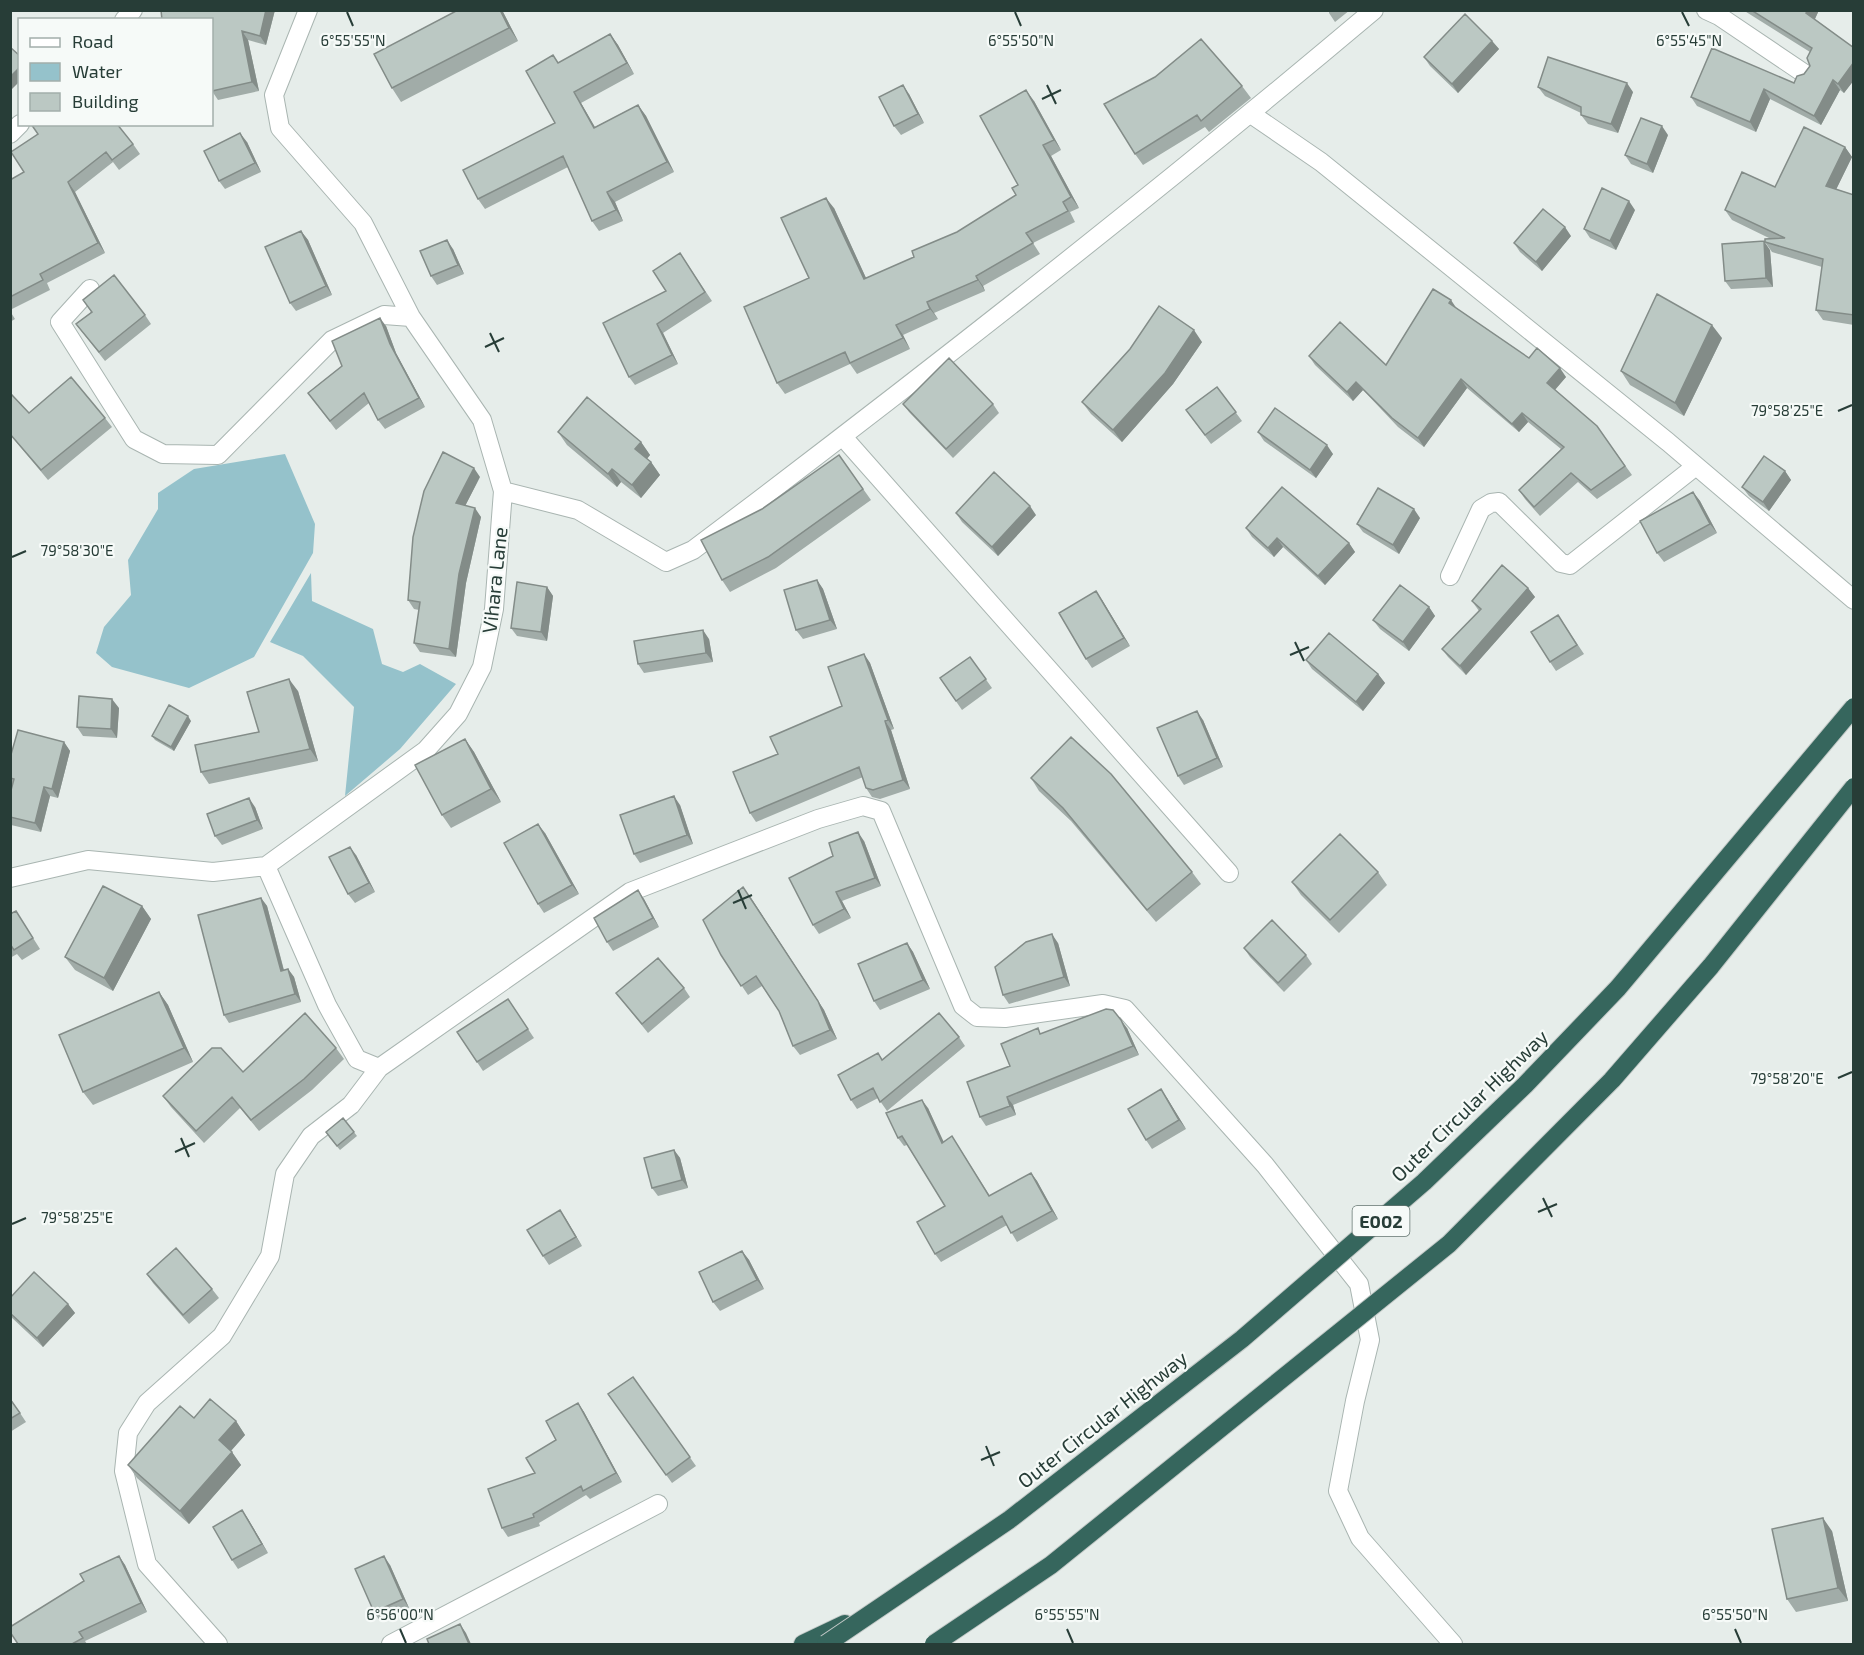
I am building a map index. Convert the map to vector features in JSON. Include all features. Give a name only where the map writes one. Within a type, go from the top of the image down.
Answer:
[{"type":"highway","name":"Outer Circular Highway","points":[[826,1644],[1010,1521],[1233,1346],[1424,1182],[1525,1085],[1618,988],[1854,707]]},
{"type":"highway","points":[[934,1644],[1051,1565],[1449,1244],[1612,1080],[1711,966],[1854,787]]},
{"type":"highway","points":[[803,1644],[891,1601]]},
{"type":"street","name":"Vihara Lane","points":[[10,878],[88,860],[213,872],[266,866],[426,750],[458,714],[482,668],[492,618],[502,491],[482,420],[411,317],[363,223],[280,128],[274,94],[308,10]]},
{"type":"street","points":[[502,491],[578,510],[666,562],[693,550],[843,437],[1251,114],[1374,10]]},
{"type":"street","points":[[1706,10],[1719,16],[1805,74]]},
{"type":"street","points":[[1251,114],[1322,162],[1696,466],[1854,600]]},
{"type":"street","points":[[90,289],[60,322],[134,439],[163,454],[218,455],[332,340],[384,315],[411,317]]},
{"type":"street","points":[[843,437],[1229,873]]},
{"type":"street","points":[[1450,576],[1481,509],[1491,503],[1499,502],[1562,563],[1570,565],[1696,466]]},
{"type":"street","points":[[219,1644],[147,1564],[124,1472],[128,1433],[147,1403],[222,1336],[270,1256],[285,1174],[311,1136],[351,1105],[379,1068],[630,892],[818,819],[863,806],[881,811],[963,1006],[976,1017],[1005,1018],[1104,1004],[1125,1009],[1265,1165],[1359,1284],[1370,1340],[1355,1401],[1338,1491],[1360,1538],[1454,1644]]},
{"type":"street","points":[[266,866],[337,1023],[357,1059],[379,1068]]},
{"type":"street","points":[[391,1644],[658,1504]]},
{"type":"water","points":[[285,454],[315,524],[313,553],[254,657],[189,688],[112,667],[96,653],[104,627],[131,595],[128,560],[158,509],[158,493],[194,469]]},
{"type":"water","points":[[311,573],[312,601],[373,629],[382,664],[403,672],[420,664],[456,684],[400,749],[345,796],[354,707],[303,656],[270,642]]},
{"type":"building","points":[[161,10],[266,10],[260,36],[242,31],[252,82],[213,91],[213,18],[162,18]]},
{"type":"building","points":[[458,10],[500,10],[509,28],[392,88],[374,54]]},
{"type":"building","points":[[1751,10],[1808,10],[1806,13],[1854,48],[1854,62],[1838,84],[1833,80],[1814,116],[1764,89],[1750,122],[1691,97],[1712,48],[1794,83],[1797,76],[1804,74],[1810,66],[1807,58],[1812,48]]},
{"type":"building","points":[[1465,14],[1492,41],[1452,84],[1424,57]]},
{"type":"building","points":[[610,34],[627,63],[574,92],[594,128],[638,105],[667,162],[607,192],[616,210],[592,221],[563,156],[478,199],[463,170],[555,123],[526,71],[553,55],[558,63]]},
{"type":"building","points":[[1201,39],[1242,86],[1201,121],[1197,115],[1135,154],[1104,104],[1155,77]]},
{"type":"building","points":[[10,47],[18,54],[18,69],[10,77]]},
{"type":"building","points":[[1548,57],[1627,83],[1611,124],[1581,115],[1581,107],[1538,87]]},
{"type":"building","points":[[903,85],[918,114],[894,126],[879,97]]},
{"type":"building","points":[[1026,90],[1054,140],[1043,145],[1071,197],[1063,202],[1068,211],[1026,233],[1033,243],[976,276],[978,280],[927,302],[930,309],[896,325],[903,338],[850,363],[845,352],[777,383],[744,307],[809,278],[781,218],[826,198],[864,279],[914,257],[912,251],[957,232],[1016,195],[1012,188],[1018,185],[980,116]]},
{"type":"building","points":[[1641,118],[1662,126],[1647,164],[1625,155]]},
{"type":"building","points":[[32,126],[119,126],[133,144],[112,160],[106,152],[68,182],[98,243],[40,274],[43,280],[10,297],[10,180],[24,172],[11,152],[38,134]]},
{"type":"building","points":[[1804,127],[1845,147],[1826,186],[1854,195],[1854,315],[1816,310],[1823,259],[1765,242],[1765,239],[1785,238],[1725,210],[1742,172],[1775,187]]},
{"type":"building","points":[[240,133],[255,163],[219,181],[204,151]]},
{"type":"building","points":[[1602,188],[1629,201],[1610,241],[1584,229]]},
{"type":"building","points":[[1543,209],[1565,227],[1536,262],[1514,243]]},
{"type":"building","points":[[301,231],[326,286],[290,303],[265,247]]},
{"type":"building","points":[[447,240],[458,265],[431,276],[420,251]]},
{"type":"building","points":[[1764,241],[1766,278],[1725,281],[1722,244]]},
{"type":"building","points":[[680,253],[705,292],[657,324],[672,355],[629,377],[603,323],[666,291],[653,271]]},
{"type":"building","points":[[114,275],[145,315],[99,352],[76,324],[92,312],[83,300]]},
{"type":"building","points":[[1433,289],[1451,300],[1449,303],[1529,358],[1537,348],[1560,368],[1547,383],[1597,426],[1625,466],[1591,490],[1571,473],[1534,507],[1519,490],[1564,447],[1522,413],[1512,424],[1461,379],[1418,438],[1392,418],[1356,382],[1347,392],[1309,356],[1340,322],[1386,365]]},
{"type":"building","points":[[1657,294],[1712,325],[1675,403],[1621,371]]},
{"type":"building","points":[[1159,306],[1194,330],[1165,373],[1113,430],[1082,402],[1130,349]]},
{"type":"building","points":[[380,318],[390,344],[419,398],[378,420],[364,393],[330,421],[308,393],[342,366],[332,341]]},
{"type":"building","points":[[949,358],[993,404],[946,449],[903,404]]},
{"type":"building","points":[[71,377],[105,418],[41,470],[10,434],[10,393],[29,413]]},
{"type":"building","points":[[1217,387],[1236,412],[1205,435],[1186,410]]},
{"type":"building","points":[[587,397],[641,442],[635,449],[651,462],[632,485],[612,469],[608,474],[558,432]]},
{"type":"building","points":[[1275,408],[1327,445],[1310,470],[1258,432]]},
{"type":"building","points":[[443,452],[474,468],[456,503],[475,508],[459,574],[449,649],[414,643],[420,602],[408,600],[413,537],[424,491]]},
{"type":"building","points":[[839,455],[863,489],[768,557],[722,580],[701,540],[762,509]]},
{"type":"building","points":[[1764,456],[1785,471],[1763,502],[1742,487]]},
{"type":"building","points":[[994,472],[1030,506],[992,547],[956,513]]},
{"type":"building","points":[[1282,487],[1349,543],[1318,576],[1277,538],[1268,548],[1246,528]]},
{"type":"building","points":[[1378,488],[1414,509],[1393,545],[1357,524]]},
{"type":"building","points":[[1693,492],[1710,524],[1657,553],[1640,521]]},
{"type":"building","points":[[1502,565],[1528,588],[1460,666],[1442,649],[1481,609],[1472,601]]},
{"type":"building","points":[[817,580],[830,620],[796,630],[784,590]]},
{"type":"building","points":[[517,582],[547,587],[541,632],[511,628]]},
{"type":"building","points":[[1400,585],[1429,607],[1403,642],[1373,620]]},
{"type":"building","points":[[1096,591],[1124,638],[1086,659],[1059,613]]},
{"type":"building","points":[[1558,615],[1577,645],[1550,662],[1531,632]]},
{"type":"building","points":[[703,630],[706,653],[638,664],[634,641]]},
{"type":"building","points":[[1329,633],[1378,674],[1356,702],[1306,660]]},
{"type":"building","points":[[864,654],[888,720],[885,721],[903,780],[873,790],[866,788],[859,767],[750,813],[733,772],[778,754],[770,737],[842,706],[828,667]]},
{"type":"building","points":[[970,657],[986,679],[956,701],[940,678]]},
{"type":"building","points":[[289,679],[310,749],[201,772],[195,745],[259,732],[247,692]]},
{"type":"building","points":[[79,696],[112,699],[111,729],[77,727]]},
{"type":"building","points":[[169,705],[188,716],[171,747],[152,736]]},
{"type":"building","points":[[1197,711],[1217,758],[1178,776],[1157,728]]},
{"type":"building","points":[[18,730],[64,742],[52,789],[44,787],[35,823],[10,817],[10,794],[14,779],[10,778],[10,758]]},
{"type":"building","points":[[1071,737],[1111,774],[1192,872],[1147,910],[1063,808],[1031,778]]},
{"type":"building","points":[[465,739],[491,789],[442,815],[415,765]]},
{"type":"building","points":[[674,796],[687,835],[634,854],[620,815]]},
{"type":"building","points":[[249,798],[257,820],[215,836],[207,814]]},
{"type":"building","points":[[538,824],[572,885],[538,904],[504,843]]},
{"type":"building","points":[[858,832],[875,878],[836,892],[844,909],[813,925],[789,878],[833,856],[829,843]]},
{"type":"building","points":[[1340,834],[1378,872],[1330,920],[1292,882]]},
{"type":"building","points":[[350,847],[369,883],[348,894],[329,857]]},
{"type":"building","points":[[103,886],[142,906],[104,978],[65,957]]},
{"type":"building","points":[[743,887],[818,1001],[830,1030],[793,1046],[779,1011],[756,976],[741,986],[721,955],[703,920]]},
{"type":"building","points":[[638,890],[653,918],[607,942],[594,918]]},
{"type":"building","points":[[261,898],[281,971],[288,969],[295,994],[224,1015],[198,915]]},
{"type":"building","points":[[16,911],[33,938],[14,950],[10,944],[10,914]]},
{"type":"building","points":[[1272,920],[1306,955],[1278,983],[1244,948]]},
{"type":"building","points":[[1052,934],[1064,977],[1003,995],[995,967],[1026,942]]},
{"type":"building","points":[[907,943],[923,980],[874,1001],[858,964]]},
{"type":"building","points":[[658,958],[684,988],[642,1024],[616,993]]},
{"type":"building","points":[[159,992],[184,1048],[83,1092],[59,1035]]},
{"type":"building","points":[[508,999],[528,1029],[477,1062],[457,1032]]},
{"type":"building","points":[[1106,1009],[1113,1010],[1121,1020],[1133,1046],[1007,1097],[1010,1106],[980,1117],[967,1082],[1010,1066],[1001,1044],[1038,1028],[1040,1034]]},
{"type":"building","points":[[305,1013],[336,1048],[304,1079],[251,1120],[232,1097],[196,1131],[163,1096],[212,1048],[221,1048],[243,1072]]},
{"type":"building","points":[[939,1013],[959,1037],[880,1102],[873,1088],[851,1100],[838,1075],[878,1053],[882,1060]]},
{"type":"building","points":[[1161,1089],[1179,1120],[1146,1140],[1128,1109]]},
{"type":"building","points":[[922,1100],[942,1143],[952,1136],[989,1196],[1031,1173],[1052,1211],[1011,1233],[1002,1216],[935,1254],[917,1222],[945,1206],[902,1136],[898,1138],[886,1113]]},
{"type":"building","points":[[343,1118],[354,1132],[337,1146],[326,1132]]},
{"type":"building","points":[[674,1150],[682,1180],[652,1188],[644,1158]]},
{"type":"building","points":[[560,1210],[576,1237],[543,1256],[527,1230]]},
{"type":"building","points":[[176,1248],[212,1289],[183,1315],[147,1274]]},
{"type":"building","points":[[742,1251],[757,1280],[713,1302],[699,1272]]},
{"type":"building","points":[[34,1272],[68,1304],[37,1338],[10,1313],[10,1298]]},
{"type":"building","points":[[633,1377],[690,1457],[666,1475],[608,1394]]},
{"type":"building","points":[[10,1399],[20,1413],[10,1419]]},
{"type":"building","points":[[210,1399],[236,1421],[219,1440],[232,1452],[180,1511],[128,1465],[180,1406],[194,1418]]},
{"type":"building","points":[[578,1403],[616,1473],[583,1491],[581,1486],[533,1514],[534,1517],[502,1528],[488,1489],[535,1473],[526,1458],[556,1440],[546,1421]]},
{"type":"building","points":[[242,1510],[262,1544],[232,1560],[213,1527]]},
{"type":"building","points":[[1823,1518],[1838,1588],[1787,1599],[1772,1529]]},
{"type":"building","points":[[119,1556],[141,1603],[79,1632],[83,1638],[72,1644],[18,1644],[10,1632],[10,1627],[84,1581],[80,1574]]},
{"type":"building","points":[[384,1556],[403,1599],[374,1612],[355,1569]]},
{"type":"building","points":[[460,1624],[469,1644],[429,1644],[427,1639]]}]
